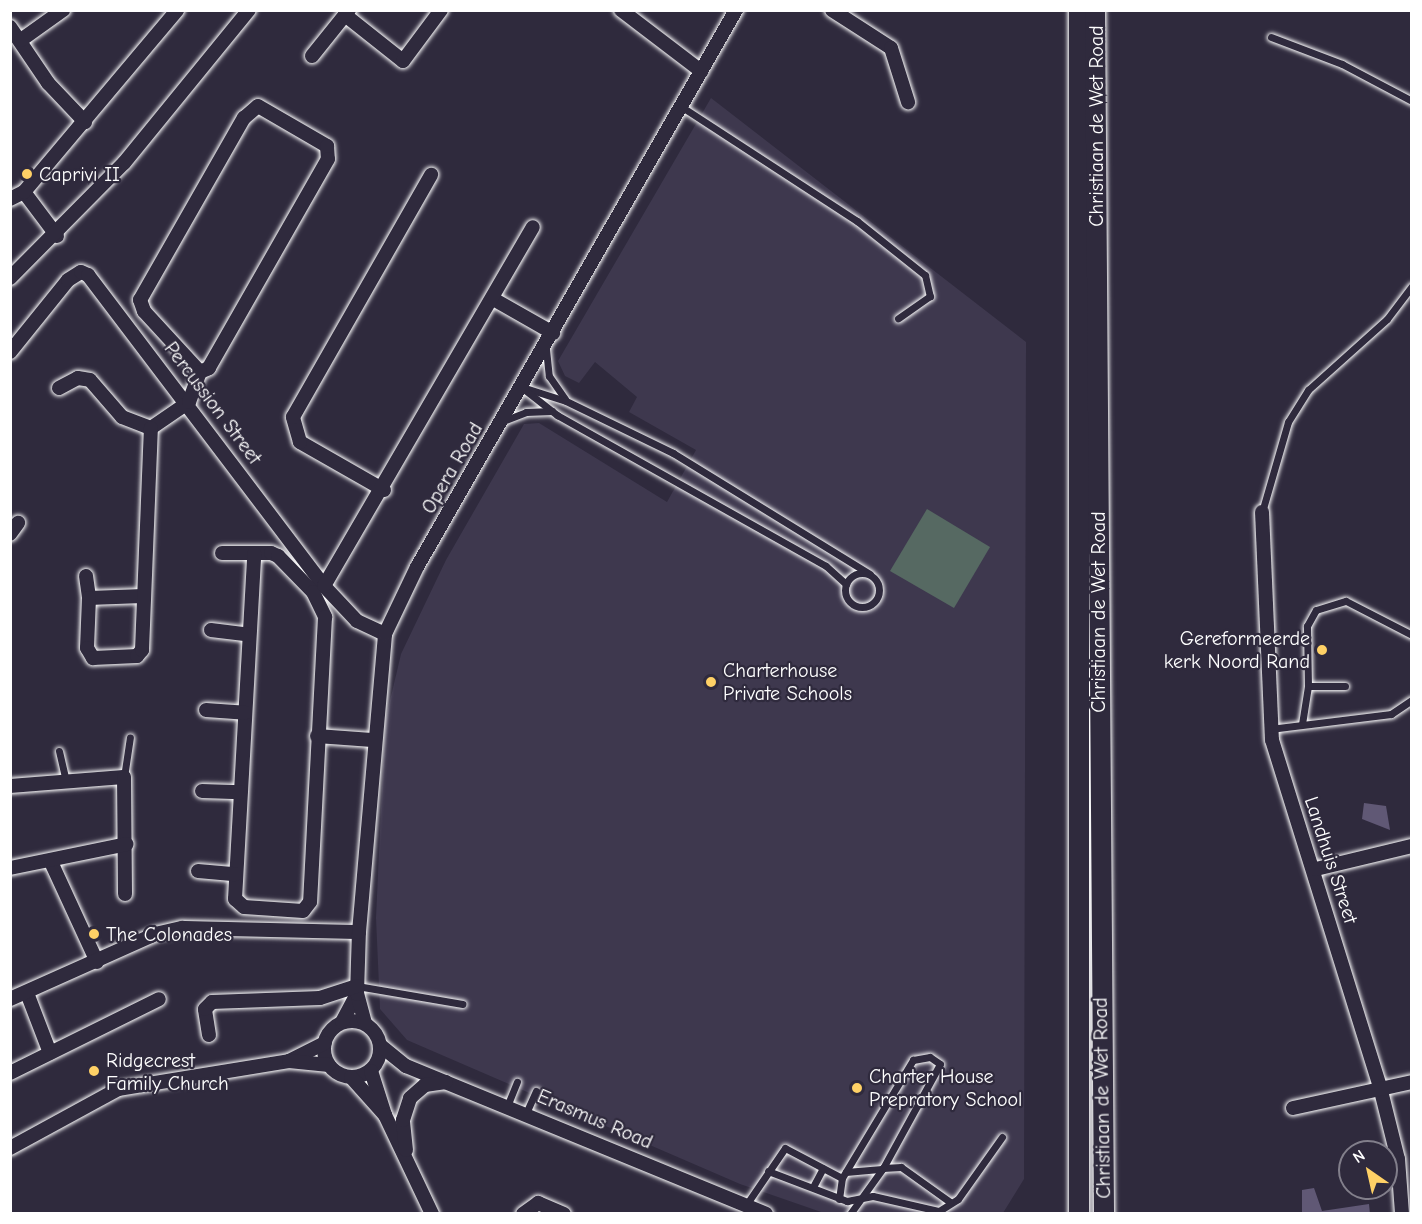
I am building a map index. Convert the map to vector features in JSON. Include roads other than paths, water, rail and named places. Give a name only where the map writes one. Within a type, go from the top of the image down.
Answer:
[{"type":"main road","name":"Christiaan de Wet Road","points":[[1079,10],[1079,1214]]},
{"type":"main road","name":"Christiaan de Wet Road","points":[[1095,10],[1104,1214]]},
{"type":"street","points":[[21,40],[63,10]]},
{"type":"street","points":[[10,199],[24,192],[177,10]]},
{"type":"street","points":[[10,278],[57,236],[249,10]]},
{"type":"street","points":[[312,56],[347,13],[403,61],[441,10]]},
{"type":"street","points":[[621,10],[701,71]]},
{"type":"street","name":"Opera Road","points":[[364,1023],[357,990],[359,932],[372,741],[385,634],[736,10]]},
{"type":"street","points":[[832,10],[891,48],[908,102]]},
{"type":"street","points":[[10,27],[21,40],[48,83],[85,122]]},
{"type":"street","points":[[261,107],[327,146],[328,159],[209,368],[200,372],[144,311],[140,300],[244,118],[261,107]]},
{"type":"street","points":[[384,490],[300,442],[293,417],[431,175]]},
{"type":"street","points":[[24,192],[57,236]]},
{"type":"street","points":[[324,586],[384,490],[495,300],[533,227]]},
{"type":"street","name":"Percussion Street","points":[[10,352],[68,280],[81,272],[96,282],[189,402],[324,586],[357,621],[385,634]]},
{"type":"street","points":[[495,300],[553,333]]},
{"type":"street","points":[[151,428],[189,402],[200,372]]},
{"type":"street","points":[[59,388],[78,378],[90,380],[122,417],[151,428]]},
{"type":"street","points":[[86,576],[89,598],[87,648],[93,658],[127,660],[142,650],[151,428]]},
{"type":"street","name":"Landhuis Street","points":[[1262,512],[1270,729],[1316,869],[1381,1091],[1398,1159],[1402,1214]]},
{"type":"street","points":[[222,553],[271,553],[288,564],[325,617],[307,909],[244,907],[235,899],[254,554]]},
{"type":"street","points":[[89,598],[143,596]]},
{"type":"street","points":[[211,630],[249,634]]},
{"type":"street","points":[[206,710],[245,713]]},
{"type":"street","points":[[317,736],[372,741]]},
{"type":"street","points":[[10,786],[124,777],[127,844],[125,894]]},
{"type":"street","points":[[202,790],[240,792]]},
{"type":"street","points":[[10,868],[51,862],[127,844]]},
{"type":"street","points":[[1316,869],[1412,846]]},
{"type":"street","points":[[51,862],[97,962]]},
{"type":"street","points":[[198,871],[235,874]]},
{"type":"street","points":[[10,999],[97,962],[155,934],[182,928],[359,932]]},
{"type":"street","points":[[209,1035],[205,1009],[212,1002],[320,998],[357,990]]},
{"type":"street","name":"Opera Road","points":[[342,1022],[357,990]]},
{"type":"street","points":[[27,993],[50,1053]]},
{"type":"street","points":[[10,1073],[159,999]]},
{"type":"street","points":[[289,1062],[325,1043],[342,1022],[364,1023],[381,1046],[373,1069],[385,1115],[432,1214]]},
{"type":"street","points":[[325,1043],[329,1065]]},
{"type":"street","name":"Erasmus Road","points":[[381,1046],[406,1066],[527,1111],[747,1209],[766,1214]]},
{"type":"street","points":[[10,1148],[118,1089],[289,1062],[329,1065],[351,1077],[385,1115]]},
{"type":"street","name":"Erasmus Road","points":[[373,1069],[406,1066]]},
{"type":"street","points":[[351,1077],[373,1069]]},
{"type":"street","points":[[406,1158],[403,1120],[410,1098],[425,1085],[453,1082]]},
{"type":"street","points":[[1293,1108],[1381,1091],[1412,1082]]},
{"type":"street","points":[[523,1214],[538,1203],[564,1214]]},
{"type":"lane","points":[[1270,37],[1342,64],[1412,101]]},
{"type":"lane","points":[[682,107],[857,221],[925,275],[930,296],[898,318]]},
{"type":"lane","points":[[1262,512],[1288,422],[1308,390],[1387,319],[1412,286]]},
{"type":"lane","points":[[546,347],[549,376],[566,401]]},
{"type":"lane","points":[[522,387],[566,401],[704,471],[752,506],[870,574],[879,594],[868,606],[852,604],[846,584],[826,566],[552,411],[522,387]]},
{"type":"lane","points":[[503,421],[526,412],[552,411]]},
{"type":"lane","points":[[846,584],[853,575],[870,574]]},
{"type":"lane","points":[[1302,724],[1308,686],[1307,626],[1326,603],[1357,605],[1412,635]]},
{"type":"lane","points":[[1308,686],[1346,686]]},
{"type":"lane","points":[[1270,729],[1391,714],[1412,700]]},
{"type":"lane","points":[[124,777],[130,737]]},
{"type":"lane","points":[[59,751],[66,782]]},
{"type":"lane","points":[[357,990],[462,1004]]},
{"type":"lane","points":[[839,1198],[844,1175],[913,1060],[935,1058],[938,1069],[883,1168],[850,1214]]},
{"type":"lane","points":[[508,1104],[517,1082]]},
{"type":"lane","points":[[527,1111],[536,1091]]},
{"type":"lane","points":[[768,1171],[794,1184],[814,1185],[839,1198],[858,1201],[873,1197],[934,1212],[950,1202],[1002,1137]]},
{"type":"lane","points":[[747,1209],[768,1171],[785,1148],[823,1168],[844,1175],[901,1167],[950,1202]]},
{"type":"lane","points":[[814,1185],[823,1168]]},
{"type":"place","name":"Caprivi II","points":[[27,174]]},
{"type":"place","name":"Gereformeerde kerk Noord Rand","points":[[1322,650]]},
{"type":"place","name":"Charterhouse Private Schools","points":[[711,682]]},
{"type":"place","name":"The Colonades","points":[[94,934]]},
{"type":"place","name":"Ridgecrest Family Church","points":[[94,1071]]},
{"type":"place","name":"Charter House Prepratory School","points":[[857,1088]]}]
